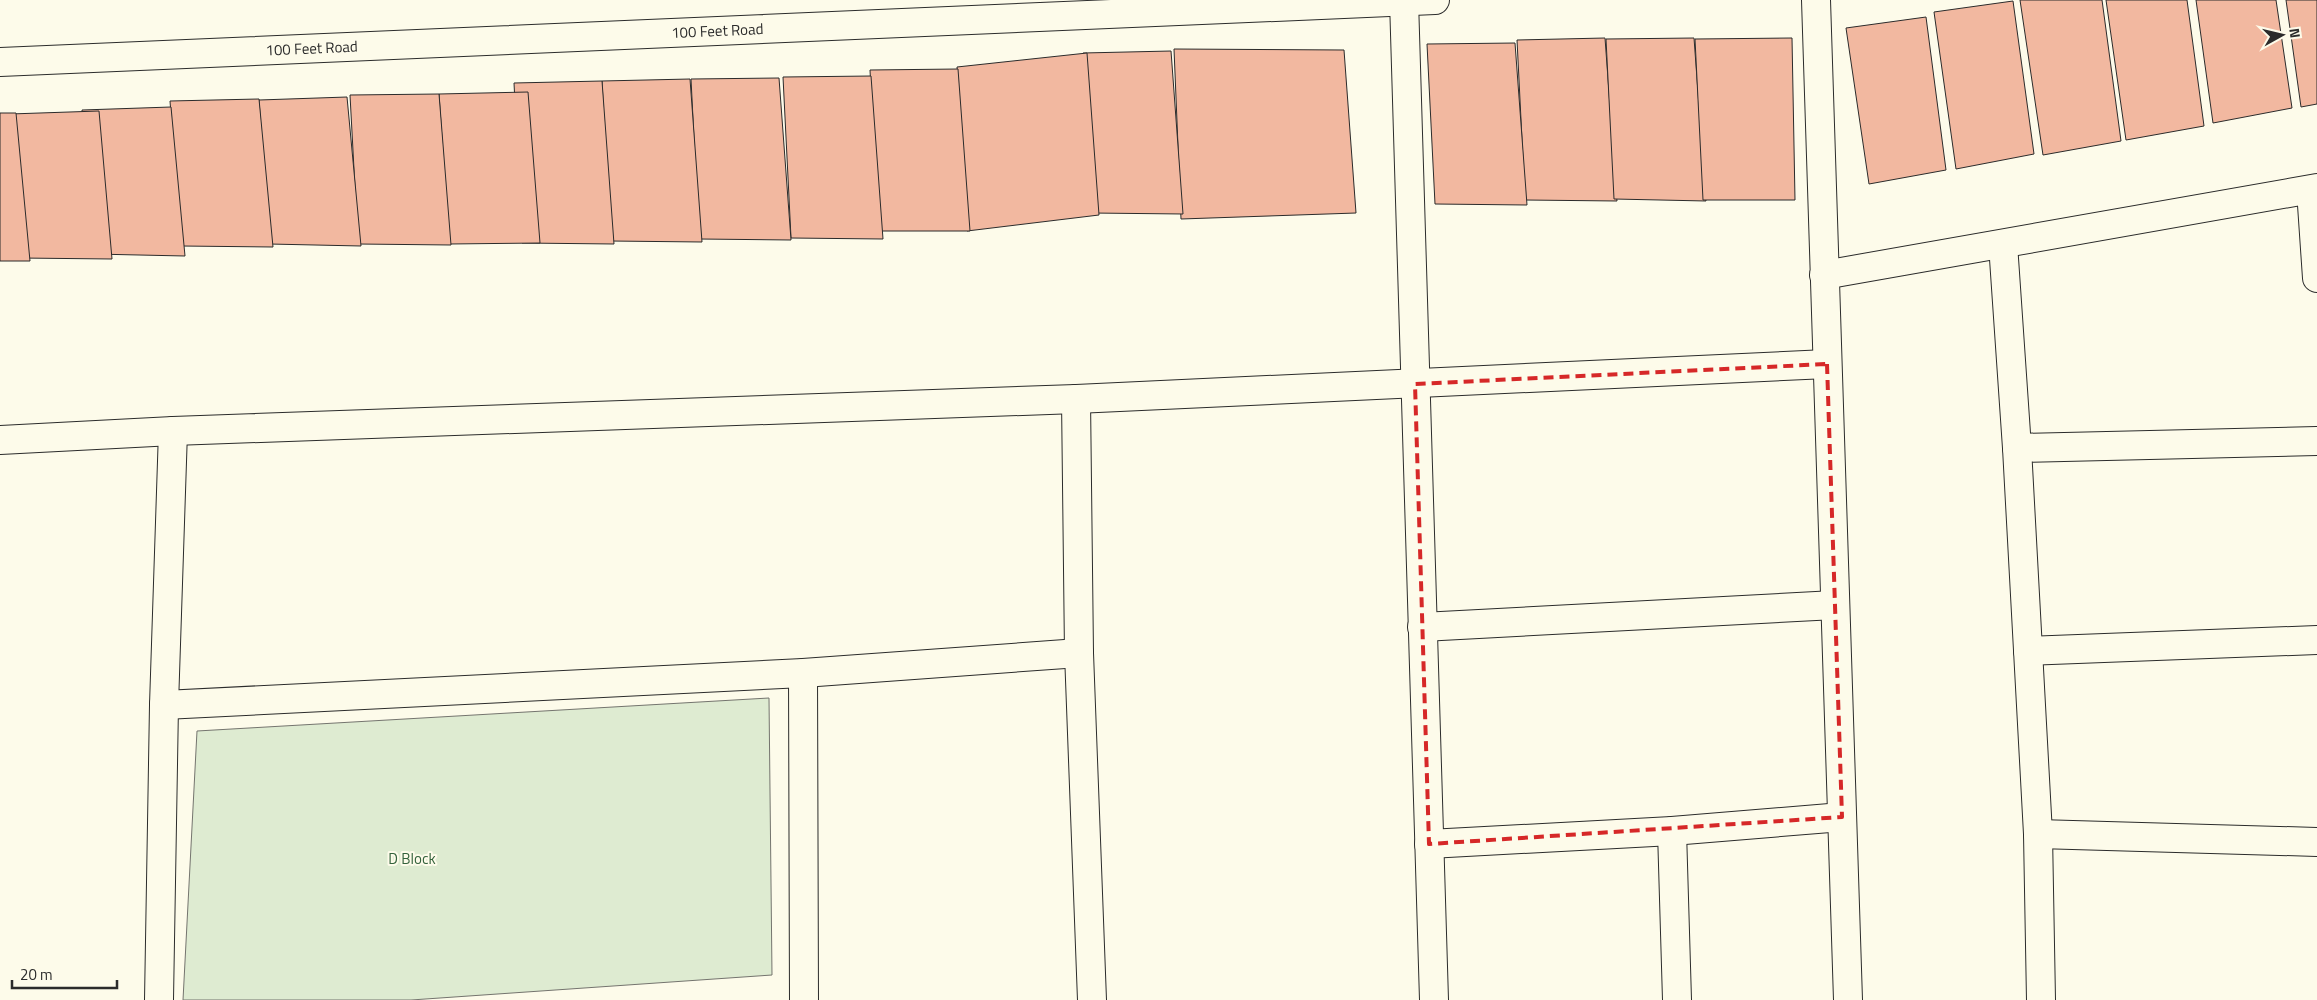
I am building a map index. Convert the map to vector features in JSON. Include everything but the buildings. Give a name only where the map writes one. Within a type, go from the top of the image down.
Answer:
[{"type":"street","points":[[1404,0],[1434,1000]]},
{"type":"street","name":"100 Feet Road","points":[[0,62],[1435,0]]},
{"type":"street","points":[[1816,0],[1848,1000]]},
{"type":"street","points":[[1824,275],[2314,189],[2317,278]]},
{"type":"street","points":[[2002,244],[2016,448],[2038,834],[2041,1000]]},
{"type":"street","points":[[0,440],[1076,399],[1827,364]]},
{"type":"street","points":[[1076,399],[1079,653],[1092,1000]]},
{"type":"street","points":[[159,1000],[164,705],[173,432]]},
{"type":"street","points":[[2016,448],[2317,441]]},
{"type":"street","points":[[1422,627],[1835,605]]},
{"type":"street","points":[[2028,651],[2317,640]]},
{"type":"street","points":[[164,705],[803,673],[1079,653]]},
{"type":"street","points":[[803,673],[804,1000]]},
{"type":"street","points":[[1430,844],[1672,830],[1842,817]]},
{"type":"street","points":[[1672,830],[1677,1000]]},
{"type":"street","points":[[2038,834],[2317,842]]},
{"type":"highlighted area","points":[[1827,364],[1842,817],[1429,844],[1415,384]]},
{"type":"green space","name":"D Block","points":[[769,698],[772,975],[411,1000],[183,1000],[197,731]]}]
